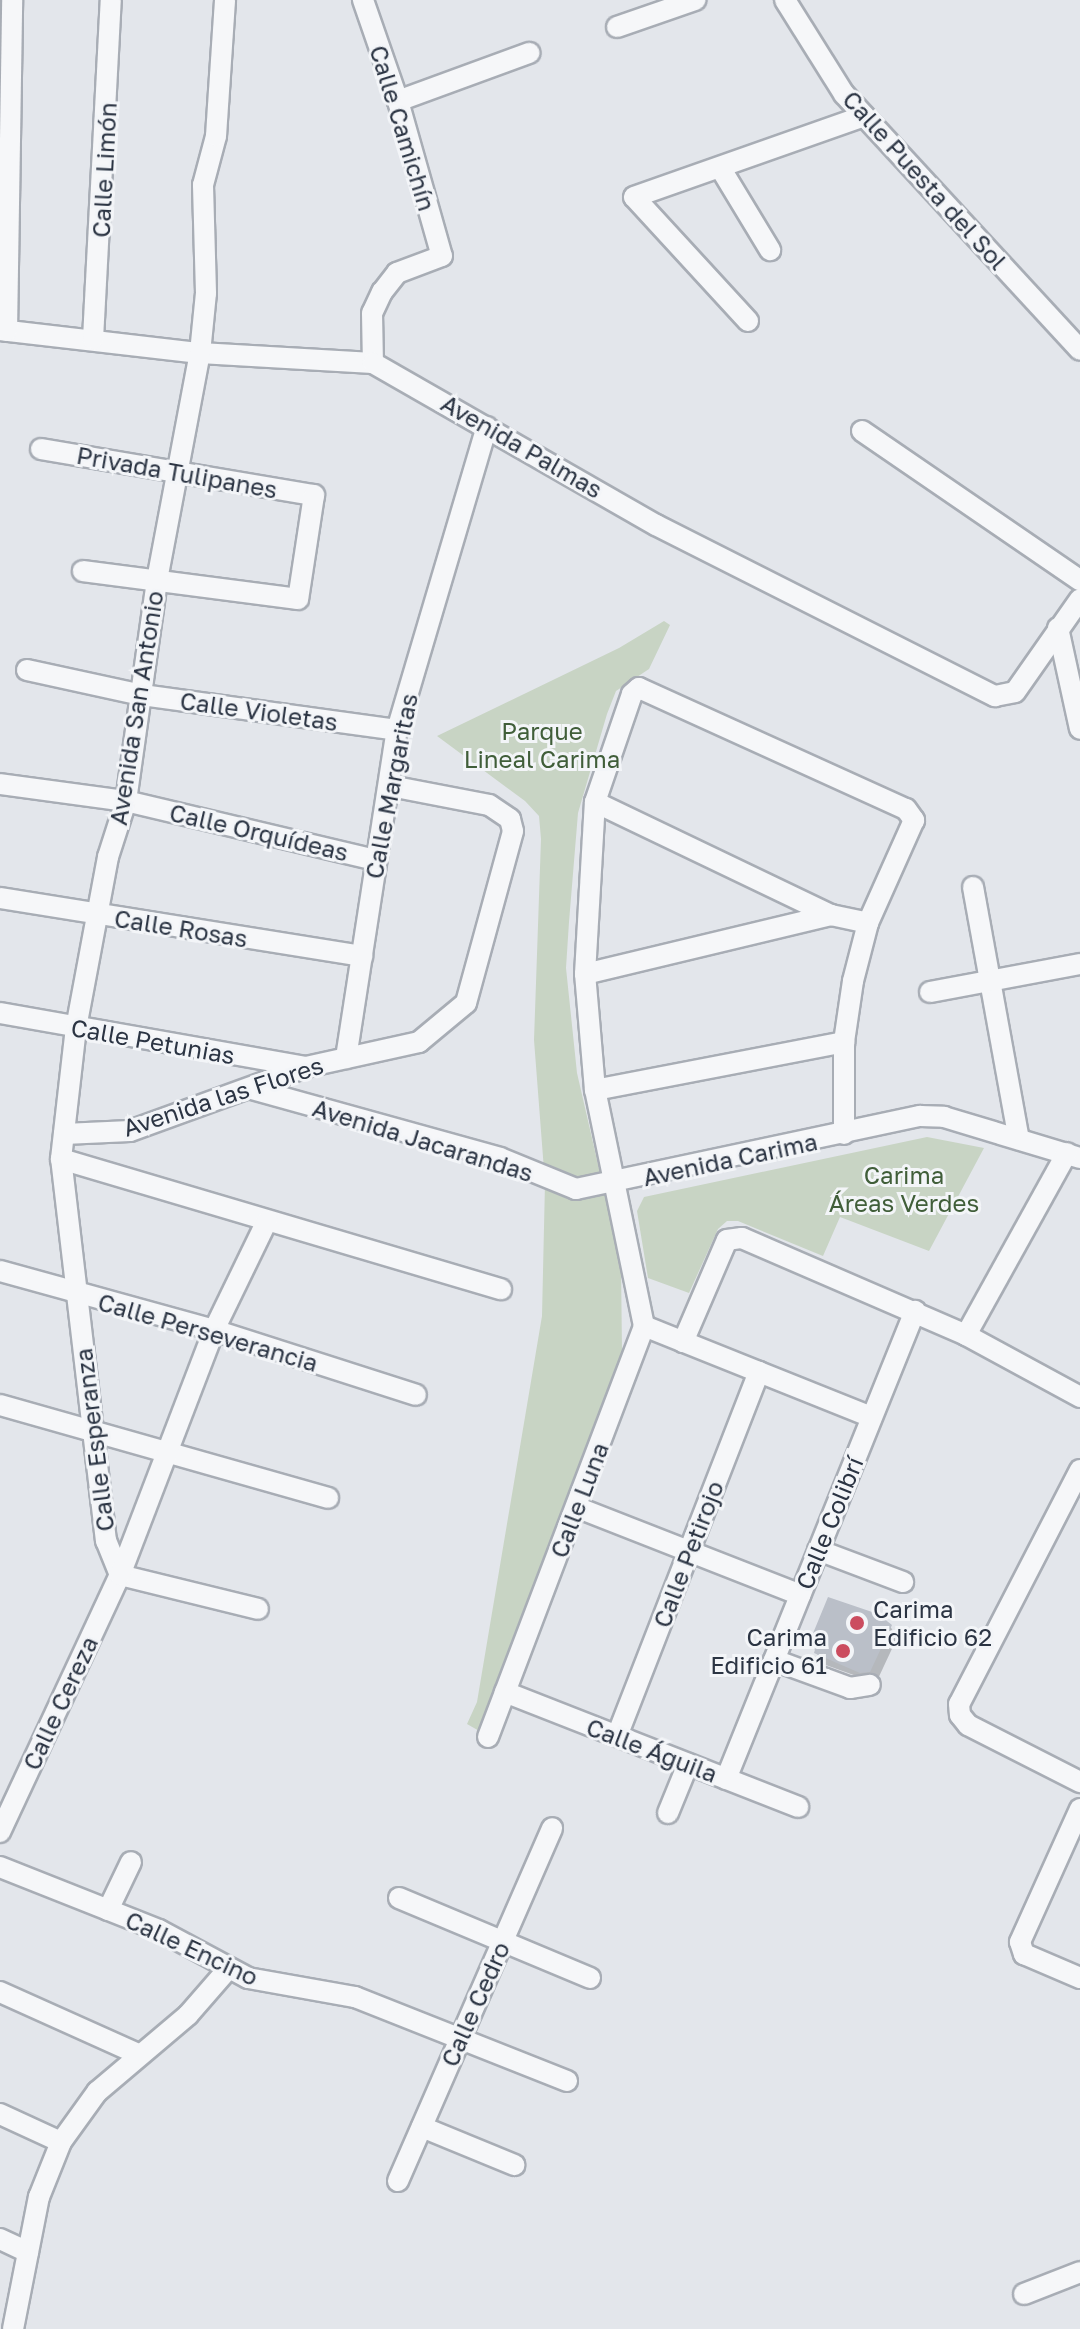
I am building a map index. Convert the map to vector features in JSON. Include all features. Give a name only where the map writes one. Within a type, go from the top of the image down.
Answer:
[{"type":"street","points":[[3,331],[12,0]]},
{"type":"street","name":"Calle Limón","points":[[93,339],[111,0]]},
{"type":"street","name":"Avenida San Antonio","points":[[61,1159],[76,1028],[97,915],[126,801],[157,580],[200,353],[206,293],[203,185],[216,136],[225,0]]},
{"type":"street","name":"Calle Camichín","points":[[363,0],[398,101],[442,256],[397,273],[382,292],[372,313],[373,363]]},
{"type":"street","points":[[617,27],[695,0]]},
{"type":"street","name":"Calle Puesta del Sol","points":[[785,0],[864,116],[1080,350]]},
{"type":"street","points":[[398,101],[529,53]]},
{"type":"street","points":[[748,321],[634,197],[721,169],[864,116]]},
{"type":"street","points":[[721,169],[770,250]]},
{"type":"street","name":"Avenida Palmas","points":[[3,331],[200,353],[373,363],[656,525],[1005,697],[1015,692],[1058,628]]},
{"type":"street","name":"Calle Margaritas","points":[[346,1058],[397,730],[487,427]]},
{"type":"street","points":[[862,431],[1080,580]]},
{"type":"street","name":"Privada Tulipanes","points":[[41,449],[314,495],[298,599],[157,580]]},
{"type":"street","points":[[83,571],[157,580]]},
{"type":"street","points":[[1080,599],[1058,628],[1080,729]]},
{"type":"street","points":[[1058,628],[1080,636]]},
{"type":"street","name":"Calle Violetas","points":[[27,670],[142,695],[397,730]]},
{"type":"street","name":"Calle Luna","points":[[488,1737],[644,1326],[634,1258],[595,1090],[585,974],[595,802],[632,694],[639,688],[906,809],[914,820],[868,923]]},
{"type":"street","name":"Calle Orquídeas","points":[[0,784],[126,801],[375,860]]},
{"type":"street","name":"Avenida las Flores","points":[[64,1134],[130,1131],[306,1067],[419,1042],[466,1003],[513,831],[503,810],[390,786]]},
{"type":"street","points":[[595,802],[831,915],[868,923],[844,1042],[844,1134]]},
{"type":"street","points":[[973,887],[1019,1139]]},
{"type":"street","name":"Calle Rosas","points":[[0,898],[362,956]]},
{"type":"street","points":[[585,974],[831,915]]},
{"type":"street","points":[[930,992],[1080,964]]},
{"type":"street","name":"Calle Petunias","points":[[0,1013],[306,1067]]},
{"type":"street","points":[[595,1090],[844,1042]]},
{"type":"street","name":"Avenida Jacarandas","points":[[252,1089],[500,1158],[576,1189],[616,1184]]},
{"type":"street","name":"Avenida Carima","points":[[616,1184],[920,1116],[944,1117],[1073,1156]]},
{"type":"street","points":[[966,1335],[1073,1156]]},
{"type":"street","points":[[61,1159],[501,1289]]},
{"type":"street","name":"Calle Esperanza","points":[[61,1159],[106,1541],[120,1575]]},
{"type":"street","name":"Calle Cereza","points":[[0,1832],[120,1575],[214,1330],[267,1221]]},
{"type":"street","points":[[683,1342],[727,1240],[734,1237],[915,1311],[1080,1397]]},
{"type":"street","name":"Calle Perseverancia","points":[[0,1271],[77,1295],[214,1330],[416,1395]]},
{"type":"street","name":"Calle Colibrí","points":[[726,1779],[915,1311]]},
{"type":"street","points":[[644,1326],[872,1417]]},
{"type":"street","name":"Calle Petirojo","points":[[617,1736],[759,1372]]},
{"type":"street","points":[[0,1405],[328,1498]]},
{"type":"street","points":[[1080,1470],[959,1704],[960,1715],[968,1725],[1080,1782]]},
{"type":"street","points":[[576,1507],[800,1595]]},
{"type":"street","points":[[818,1550],[903,1582]]},
{"type":"street","points":[[120,1575],[258,1609]]},
{"type":"street","points":[[774,1660],[850,1688],[870,1685]]},
{"type":"street","name":"Calle Águila","points":[[505,1692],[798,1807]]},
{"type":"street","points":[[668,1813],[688,1764]]},
{"type":"street","points":[[1080,1809],[1074,1834],[1020,1942],[1024,1954],[1080,1978]]},
{"type":"street","name":"Calle Cedro","points":[[398,2181],[552,1828]]},
{"type":"street","points":[[108,1910],[131,1862]]},
{"type":"street","name":"Calle Encino","points":[[0,1867],[108,1910],[228,1969],[273,1985],[355,1997],[567,2081]]},
{"type":"street","points":[[399,1898],[590,1978]]},
{"type":"street","points":[[13,2329],[39,2197],[61,2142],[97,2092],[138,2054],[188,2015],[228,1969]]},
{"type":"street","points":[[0,1992],[138,2054]]},
{"type":"street","points":[[0,2114],[61,2142]]},
{"type":"street","points":[[422,2127],[514,2165]]},
{"type":"street","points":[[0,2239],[28,2252]]},
{"type":"street","points":[[1024,2294],[1080,2272]]},
{"type":"green space","name":"Parque Lineal Carima","points":[[664,621],[670,625],[649,669],[616,691],[578,813],[566,968],[577,1073],[621,1264],[622,1351],[481,1732],[467,1724],[477,1702],[542,1316],[545,1183],[534,1040],[541,839],[539,816],[525,801],[437,736],[619,648]]},
{"type":"green space","name":"Carima Áreas Verdes","points":[[927,1137],[984,1148],[929,1251],[840,1217],[823,1256],[738,1221],[727,1221],[718,1229],[689,1293],[648,1278],[637,1211],[644,1197]]},
{"type":"building","points":[[828,1597],[878,1614],[892,1625],[870,1672],[860,1673],[814,1653],[816,1646],[809,1643]]},
{"type":"place","name":"Carima Edificio 62","points":[[857,1623]]},
{"type":"place","name":"Carima Edificio 61","points":[[843,1651]]}]
